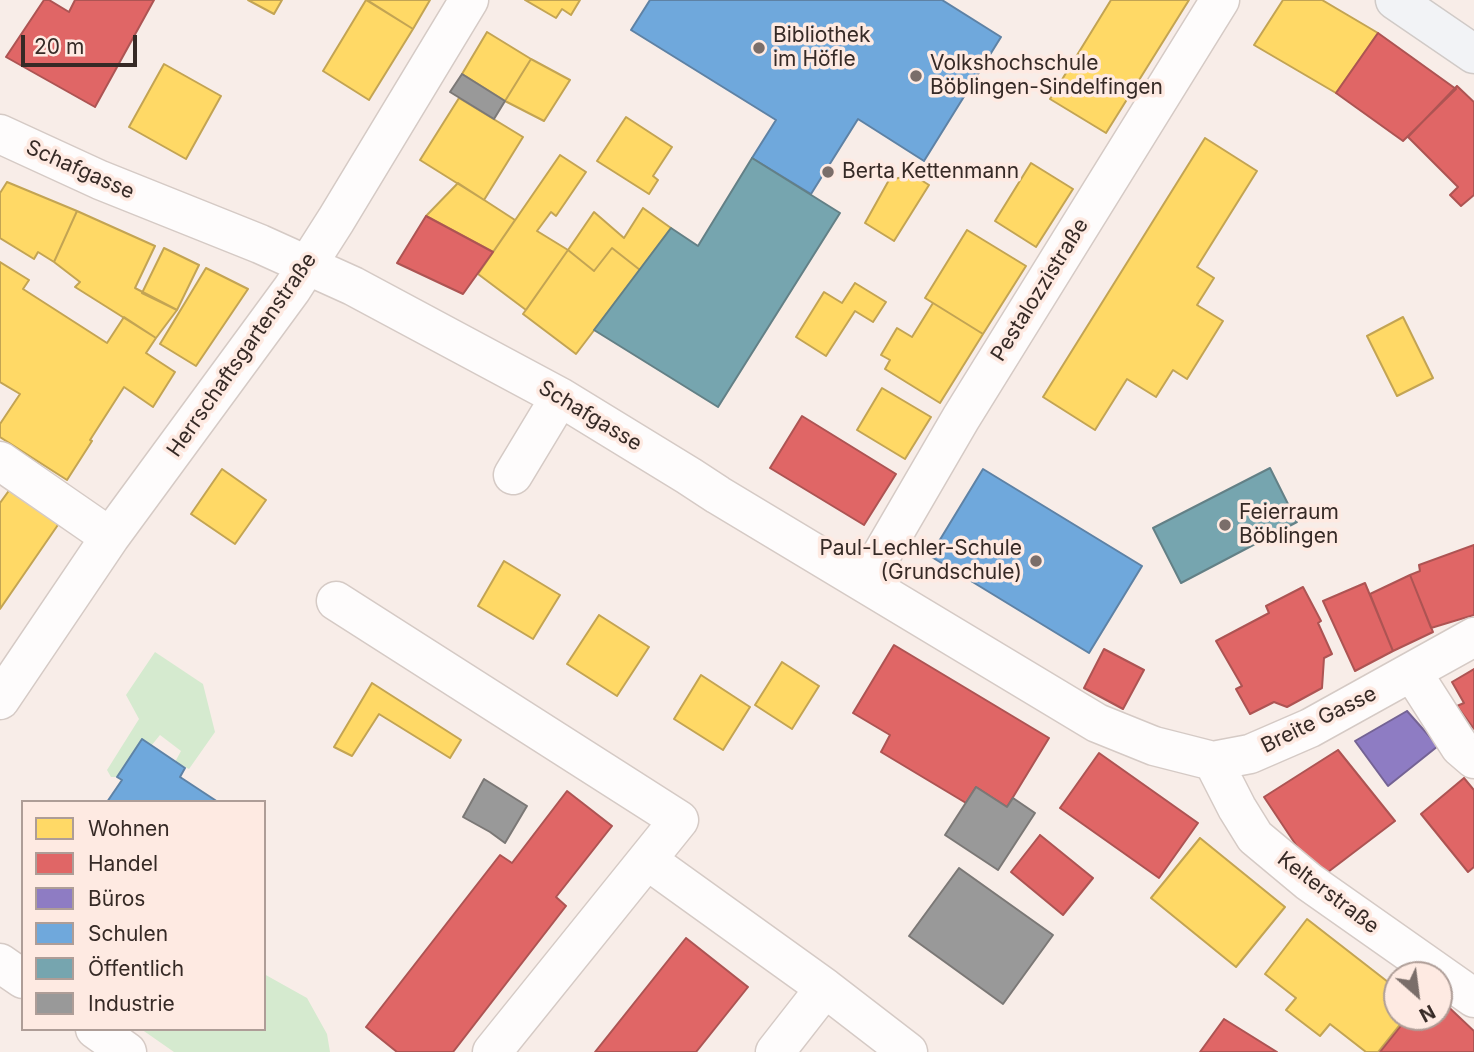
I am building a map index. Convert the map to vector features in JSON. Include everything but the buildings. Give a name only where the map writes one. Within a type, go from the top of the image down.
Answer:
[{"type":"main road","points":[[1395,0],[1474,54]]},
{"type":"street","name":"Herrschaftsgartenstraße","points":[[0,700],[110,537],[281,305],[336,220],[469,0]]},
{"type":"street","name":"Pestalozzistraße","points":[[865,583],[968,407],[1220,0]]},
{"type":"street","name":"Schafgasse","points":[[2,141],[260,244],[353,286],[560,397],[1097,723],[1154,746]]},
{"type":"street","points":[[513,475],[560,397]]},
{"type":"street","points":[[0,461],[110,537]]},
{"type":"street","points":[[336,601],[679,820],[492,1052]]},
{"type":"street","name":"Breite Gasse","points":[[1154,746],[1213,761],[1250,754],[1310,728],[1474,638]]},
{"type":"street","points":[[1412,672],[1460,747],[1474,760]]},
{"type":"street","name":"Kelterstraße","points":[[1213,761],[1255,837],[1309,882],[1474,998]]},
{"type":"street","points":[[647,860],[825,988],[908,1052]]},
{"type":"street","points":[[0,963],[21,978]]},
{"type":"street","points":[[775,1052],[825,988]]},
{"type":"street","points":[[98,1031],[127,1052]]},
{"type":"green space","points":[[155,652],[203,684],[215,732],[189,769],[175,762],[181,751],[160,735],[151,746],[141,740],[117,777],[111,777],[107,770],[139,719],[126,695]]},
{"type":"green space","points":[[266,975],[307,998],[327,1034],[330,1052],[174,1052],[144,1031],[266,1031]]},
{"type":"place","name":"Bibliothek im Höfle","points":[[759,48]]},
{"type":"place","name":"Volkshochschule Böblingen-Sindelfingen","points":[[916,76]]},
{"type":"place","name":"Berta Kettenmann","points":[[828,172]]},
{"type":"place","name":"Feierraum Böblingen","points":[[1225,525]]},
{"type":"place","name":"Paul-Lechler-Schule (Grundschule)","points":[[1036,561]]}]
